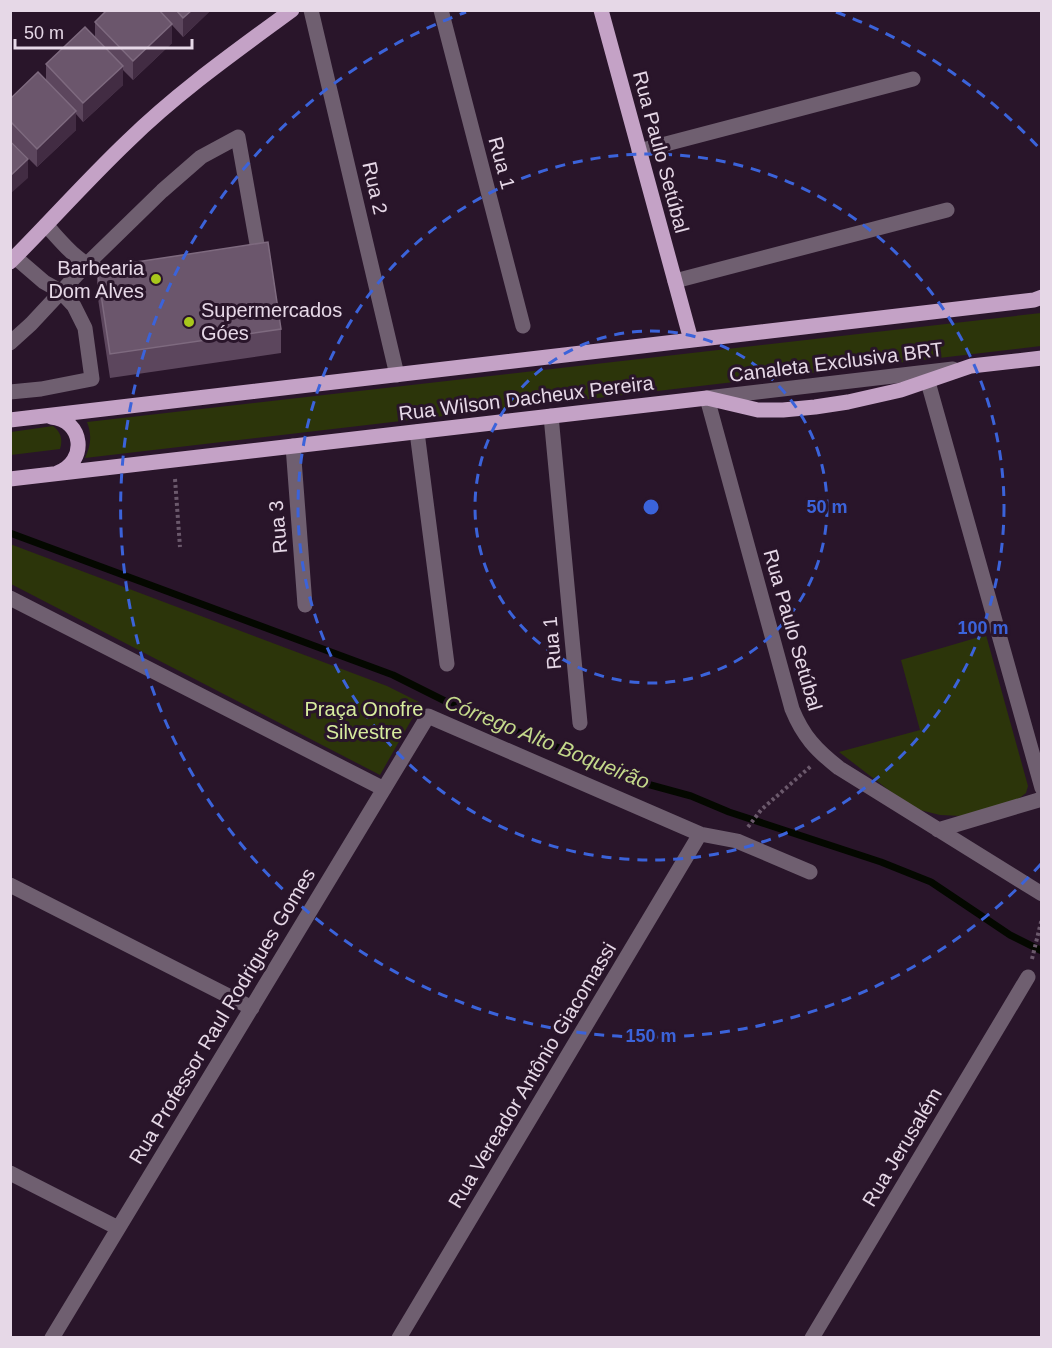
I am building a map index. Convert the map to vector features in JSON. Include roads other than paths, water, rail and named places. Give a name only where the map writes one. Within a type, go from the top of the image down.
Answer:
[{"type":"main road","points":[[13,259],[128,140],[157,114],[213,68],[292,10]]},
{"type":"main road","name":"Rua Paulo Setúbal","points":[[601,10],[692,340]]},
{"type":"main road","name":"Rua Wilson Dacheux Pereira","points":[[10,420],[1039,299]]},
{"type":"main road","name":"Rua Wilson Dacheux Pereira","points":[[10,479],[707,398],[758,410],[815,407],[901,390],[971,366],[1041,358]]},
{"type":"main road","points":[[48,416],[57,417],[72,427],[78,443],[77,453],[72,463],[65,470],[54,474]]},
{"type":"street","name":"Rua 2","points":[[311,10],[398,375]]},
{"type":"street","name":"Rua 1","points":[[441,10],[523,326]]},
{"type":"street","points":[[639,151],[913,79]]},
{"type":"street","points":[[10,344],[60,291],[162,191],[201,157],[238,136],[260,261],[237,262]]},
{"type":"street","points":[[675,281],[947,210]]},
{"type":"street","points":[[46,225],[71,252],[87,264],[104,272],[136,271]]},
{"type":"street","points":[[10,392],[41,389],[92,379],[85,328],[74,306],[60,291],[13,259]]},
{"type":"street","name":"Canaleta Exclusiva BRT","points":[[707,398],[971,366]]},
{"type":"street","points":[[928,382],[1041,788]]},
{"type":"street","name":"Rua Paulo Setúbal","points":[[707,398],[792,709],[799,727],[812,745],[839,768],[1041,894]]},
{"type":"street","name":"Rua 1","points":[[551,416],[580,723]]},
{"type":"street","points":[[417,432],[447,664]]},
{"type":"street","name":"Rua 3","points":[[293,446],[305,605]]},
{"type":"street","points":[[10,598],[384,789]]},
{"type":"street","name":"Rua Professor Raul Rodrigues Gomes","points":[[52,1338],[428,716],[700,834]]},
{"type":"street","points":[[938,830],[1041,799]]},
{"type":"street","points":[[700,834],[737,841],[810,872]]},
{"type":"street","name":"Rua Vereador Antônio Giacomassi","points":[[399,1338],[700,834]]},
{"type":"street","points":[[10,885],[252,1008]]},
{"type":"street","name":"Rua Jerusalém","points":[[812,1338],[1028,977]]},
{"type":"street","points":[[10,1173],[118,1228]]},
{"type":"waterway","name":"Córrego Alto Boqueirão","points":[[10,533],[393,675],[467,712],[577,755],[625,778],[691,796],[729,812],[881,862],[931,882],[1010,935],[1042,951]]},
{"type":"place","name":"Barbearia Dom Alves","points":[[156,279]]},
{"type":"place","name":"Supermercados Góes","points":[[189,322]]},
{"type":"park label","name":"Praça Onofre Silvestre","points":[[364,720]]}]
